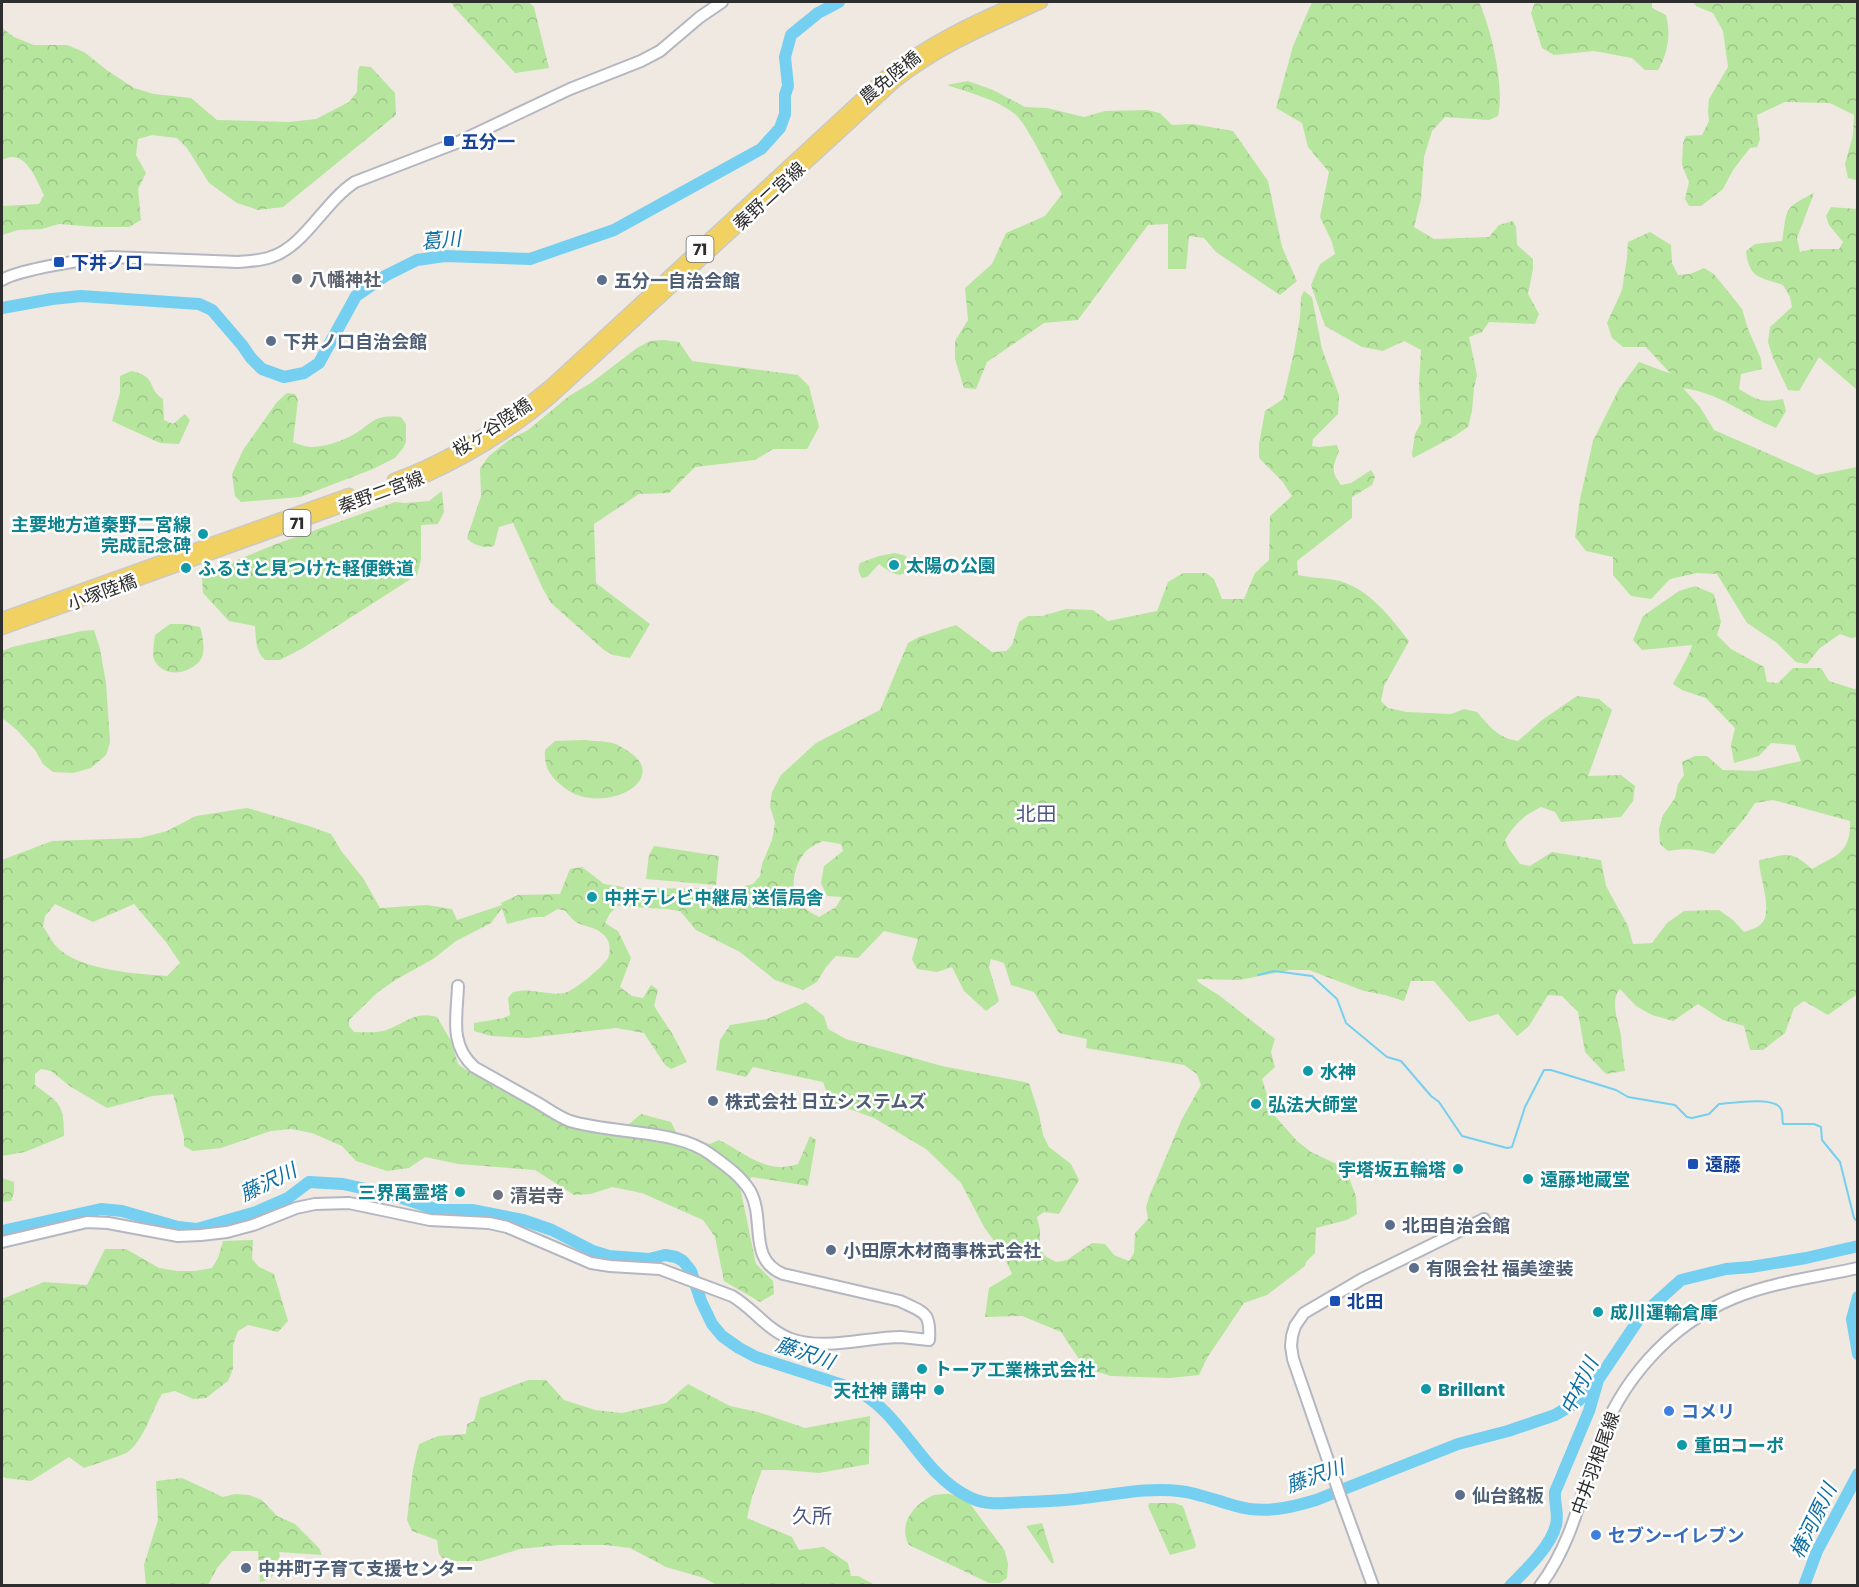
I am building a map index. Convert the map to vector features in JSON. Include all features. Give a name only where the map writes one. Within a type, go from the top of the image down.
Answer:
[{"type":"main road","name":"71","points":[[1021,4],[1041,2]]},
{"type":"main road","name":"農免陸橋","points":[[849,116],[936,47],[974,32],[1021,4]]},
{"type":"main road","name":"秦野二宮線","points":[[553,390],[849,116]]},
{"type":"main road","name":"桜ヶ谷陸橋","points":[[430,469],[553,390]]},
{"type":"main road","name":"秦野二宮線","points":[[160,567],[430,469]]},
{"type":"main road","name":"小塚陸橋","points":[[42,609],[160,567]]},
{"type":"main road","name":"71","points":[[2,619],[42,609]]},
{"type":"main road","name":"71","points":[[2,628],[42,609]]},
{"type":"street","points":[[2,280],[14,274],[95,258],[238,262],[258,261],[272,257],[294,243],[341,191],[355,182],[456,143],[570,89],[641,61],[660,51],[700,17],[722,2]]},
{"type":"street","points":[[2,1242],[87,1222],[108,1223],[178,1236],[201,1235],[227,1232],[253,1225],[296,1208],[315,1204],[349,1203],[430,1220],[489,1223],[507,1227],[591,1263],[660,1269],[732,1296],[741,1301],[771,1328],[792,1340],[854,1343],[900,1337],[929,1341],[930,1323],[927,1316],[900,1301],[783,1274],[769,1266],[761,1252],[758,1214],[751,1192],[738,1175],[707,1151],[682,1140],[602,1128],[568,1120],[474,1067],[458,1047],[456,1035],[458,986]]},
{"type":"street","points":[[1373,1586],[1293,1359],[1291,1346],[1295,1326],[1304,1313],[1362,1279],[1484,1219]]},
{"type":"street","name":"中井羽根尾線","points":[[1540,1586],[1558,1561],[1569,1536],[1602,1433],[1619,1398],[1652,1355],[1686,1325],[1733,1298],[1770,1286],[1856,1268]]},
{"type":"green space","points":[[451,2],[529,2],[534,7],[549,68],[515,73]]},
{"type":"green space","points":[[1312,2],[1479,2],[1492,42],[1500,90],[1498,116],[1489,120],[1445,117],[1432,131],[1424,157],[1421,199],[1414,227],[1434,239],[1489,237],[1499,225],[1513,221],[1516,227],[1517,245],[1533,259],[1528,294],[1539,314],[1535,324],[1489,322],[1482,332],[1469,337],[1477,375],[1468,427],[1413,458],[1415,434],[1421,423],[1419,384],[1421,350],[1404,341],[1383,351],[1362,347],[1325,326],[1311,285],[1320,264],[1335,254],[1320,217],[1329,172],[1308,147],[1302,123],[1276,108],[1293,46]]},
{"type":"green space","points":[[1535,2],[1652,2],[1652,8],[1666,15],[1668,22],[1668,44],[1658,70],[1645,70],[1632,58],[1594,51],[1554,55],[1542,48],[1531,13]]},
{"type":"green space","points":[[1693,2],[1857,2],[1857,180],[1848,178],[1845,164],[1853,135],[1854,115],[1830,103],[1785,102],[1757,115],[1760,139],[1757,147],[1750,148],[1733,170],[1723,189],[1701,206],[1689,206],[1685,199],[1689,182],[1682,165],[1683,143],[1686,136],[1702,135],[1709,121],[1709,99],[1728,67],[1723,31],[1713,13],[1696,6]]},
{"type":"green space","points":[[2,28],[14,37],[34,45],[67,45],[84,52],[134,88],[154,94],[191,98],[217,120],[289,122],[316,119],[349,102],[357,92],[360,66],[371,67],[395,93],[396,115],[283,207],[258,210],[237,203],[209,183],[187,148],[177,138],[152,135],[138,139],[136,155],[146,173],[138,189],[141,220],[129,227],[59,224],[42,229],[18,230],[2,235],[2,206],[39,204],[44,195],[33,173],[23,161],[10,157],[2,160]]},
{"type":"green space","points":[[968,81],[993,90],[1025,107],[1047,108],[1084,117],[1105,111],[1147,110],[1160,113],[1172,125],[1193,124],[1233,131],[1268,181],[1282,247],[1297,281],[1280,295],[1216,252],[1204,238],[1189,236],[1186,269],[1168,269],[1168,224],[1148,225],[1078,320],[1044,323],[987,362],[976,389],[964,388],[955,359],[955,341],[968,320],[965,288],[992,264],[1006,233],[1045,216],[1062,194],[1033,140],[1015,114],[991,100],[947,85]]},
{"type":"green space","points":[[1814,193],[1797,238],[1800,252],[1812,249],[1839,249],[1843,242],[1829,225],[1826,216],[1831,207],[1857,209],[1857,390],[1819,357],[1799,391],[1788,390],[1768,342],[1770,327],[1792,307],[1790,297],[1783,285],[1757,276],[1753,272],[1746,251],[1755,244],[1782,241],[1788,211],[1796,203]]},
{"type":"green space","points":[[1650,232],[1671,245],[1672,263],[1678,275],[1690,274],[1704,268],[1714,274],[1742,309],[1761,359],[1762,369],[1741,374],[1739,389],[1759,400],[1783,399],[1786,411],[1776,428],[1721,400],[1683,388],[1700,407],[1714,430],[1817,475],[1857,467],[1857,637],[1851,638],[1840,634],[1820,648],[1807,664],[1796,662],[1777,643],[1747,623],[1717,574],[1697,573],[1670,579],[1651,599],[1631,596],[1613,575],[1613,557],[1586,551],[1575,537],[1580,499],[1593,441],[1619,389],[1639,362],[1671,374],[1646,347],[1623,347],[1612,338],[1607,323],[1622,290],[1628,242]]},
{"type":"green space","points":[[1304,291],[1312,297],[1322,349],[1339,395],[1338,414],[1313,439],[1312,446],[1337,445],[1339,451],[1334,472],[1341,485],[1351,483],[1371,470],[1375,477],[1372,485],[1352,497],[1352,518],[1297,561],[1298,575],[1340,581],[1351,585],[1379,605],[1409,641],[1384,686],[1381,701],[1388,708],[1407,712],[1451,714],[1464,709],[1477,712],[1499,734],[1518,741],[1542,720],[1577,696],[1599,699],[1612,710],[1588,776],[1621,775],[1635,786],[1633,801],[1621,817],[1561,822],[1555,812],[1541,807],[1520,820],[1505,840],[1520,864],[1530,866],[1552,852],[1601,860],[1606,886],[1628,926],[1633,944],[1652,943],[1667,923],[1684,911],[1719,910],[1744,932],[1758,927],[1765,919],[1766,911],[1759,860],[1782,855],[1793,856],[1812,869],[1841,852],[1850,832],[1850,821],[1773,800],[1755,803],[1714,854],[1691,850],[1668,851],[1660,844],[1659,829],[1663,815],[1675,798],[1678,784],[1684,775],[1682,762],[1695,756],[1707,756],[1723,770],[1756,771],[1801,761],[1795,745],[1771,743],[1759,756],[1734,763],[1731,745],[1735,728],[1706,698],[1682,690],[1673,684],[1692,645],[1642,650],[1633,640],[1643,616],[1679,591],[1695,586],[1714,594],[1721,622],[1717,635],[1731,649],[1764,667],[1767,682],[1778,683],[1793,668],[1821,668],[1829,681],[1857,688],[1858,982],[1856,995],[1828,1015],[1804,1001],[1794,1008],[1785,1033],[1763,1050],[1750,1050],[1744,1026],[1723,1020],[1698,1004],[1673,1021],[1652,1015],[1636,1006],[1620,989],[1615,1005],[1625,1071],[1606,1074],[1585,1052],[1578,1012],[1562,996],[1548,995],[1529,1026],[1517,1036],[1498,1014],[1469,1022],[1434,981],[1411,981],[1404,1001],[1364,991],[1309,970],[1290,970],[1239,980],[1197,979],[1275,1039],[1271,1052],[1275,1067],[1262,1079],[1273,1114],[1297,1141],[1311,1152],[1345,1168],[1356,1196],[1357,1214],[1347,1220],[1316,1228],[1315,1253],[1305,1266],[1267,1295],[1244,1303],[1207,1358],[1199,1375],[1170,1378],[1111,1376],[1085,1368],[1061,1332],[1022,1316],[985,1317],[989,1288],[1012,1274],[1002,1252],[984,1227],[961,1183],[926,1149],[874,1118],[830,1102],[823,1082],[753,1067],[746,1077],[716,1070],[720,1040],[730,1025],[767,1019],[806,1002],[824,1016],[828,1029],[846,1039],[942,1066],[1029,1083],[1043,1135],[1049,1147],[1071,1164],[1079,1180],[1059,1214],[1044,1212],[1037,1217],[1040,1248],[1045,1256],[1056,1262],[1067,1260],[1092,1243],[1105,1244],[1114,1255],[1129,1261],[1134,1253],[1135,1233],[1148,1219],[1146,1207],[1149,1197],[1182,1119],[1201,1085],[1197,1074],[1184,1065],[1086,1048],[1087,1039],[1059,1033],[1034,992],[1011,985],[1004,963],[991,959],[989,967],[999,1001],[986,1011],[964,991],[952,967],[937,972],[917,969],[912,959],[918,939],[884,931],[858,958],[836,956],[817,982],[803,990],[775,980],[740,952],[696,930],[680,911],[618,906],[610,913],[605,923],[618,931],[631,958],[620,987],[632,996],[643,998],[651,985],[658,990],[654,1006],[687,1062],[671,1069],[665,1065],[644,1033],[616,1028],[527,1038],[491,1036],[474,1031],[474,1023],[510,1015],[508,998],[513,992],[556,994],[568,992],[601,967],[608,958],[610,946],[605,936],[575,921],[566,911],[558,909],[544,917],[534,917],[507,924],[502,908],[491,923],[456,941],[433,959],[397,979],[378,992],[349,1020],[349,1026],[354,1032],[372,1032],[383,1031],[422,1015],[437,1017],[451,1041],[458,1064],[574,1126],[616,1135],[641,1114],[671,1122],[677,1134],[710,1144],[719,1140],[757,1161],[776,1167],[798,1164],[810,1136],[816,1140],[808,1186],[752,1177],[740,1187],[756,1264],[773,1281],[774,1294],[760,1302],[724,1281],[715,1237],[703,1220],[642,1193],[612,1187],[591,1194],[574,1195],[535,1170],[458,1164],[425,1157],[409,1168],[387,1171],[356,1161],[342,1146],[312,1133],[291,1129],[271,1131],[221,1148],[193,1151],[184,1146],[184,1137],[173,1094],[152,1096],[107,1108],[71,1087],[51,1071],[41,1069],[35,1074],[35,1085],[59,1105],[63,1117],[64,1136],[25,1152],[2,1156],[2,860],[52,841],[140,838],[167,831],[196,816],[247,808],[331,834],[363,878],[380,908],[427,905],[452,909],[457,920],[502,905],[501,903],[518,895],[560,894],[570,869],[582,867],[604,884],[628,888],[735,889],[753,884],[760,876],[762,864],[772,840],[775,823],[770,806],[772,792],[781,775],[816,743],[880,710],[908,643],[956,625],[992,652],[1006,651],[1012,645],[1019,622],[1028,616],[1042,616],[1066,609],[1093,610],[1108,621],[1157,611],[1168,582],[1183,573],[1206,573],[1214,579],[1222,599],[1244,599],[1255,573],[1269,560],[1270,516],[1292,496],[1282,481],[1259,458],[1259,444],[1265,411],[1283,399],[1294,352],[1301,297]],"holes":[[[823,841],[841,844],[843,851],[824,866],[821,883],[827,896],[842,897],[836,907],[819,917],[799,903],[794,881],[797,865],[805,852]],[[55,904],[93,922],[134,904],[166,942],[180,963],[167,976],[108,969],[78,961],[56,946],[43,927],[45,916]]]},
{"type":"green space","points":[[650,341],[679,342],[692,361],[798,375],[809,386],[819,427],[807,449],[773,449],[755,460],[695,467],[669,493],[639,494],[594,524],[596,583],[650,624],[630,658],[613,655],[604,650],[551,603],[513,523],[499,527],[494,546],[479,546],[467,538],[481,496],[480,468],[489,456],[509,440],[528,430],[569,396],[591,383],[637,348]]},
{"type":"green space","points":[[131,371],[149,379],[155,391],[163,399],[164,420],[173,424],[185,414],[190,420],[179,444],[160,443],[112,421],[120,393],[120,376]]},
{"type":"green space","points":[[287,393],[295,394],[298,400],[293,442],[311,447],[331,444],[357,433],[377,419],[401,417],[406,424],[406,442],[395,458],[373,469],[300,497],[241,502],[235,496],[232,474],[243,450],[277,402]]},
{"type":"green space","points":[[442,491],[444,512],[438,524],[421,525],[421,559],[417,575],[303,648],[280,660],[265,660],[258,649],[255,626],[229,621],[203,593],[202,578],[227,564],[395,502],[429,501]]},
{"type":"green space","name":"太陽の公園","points":[[895,553],[906,556],[907,565],[903,574],[890,572],[879,564],[867,577],[862,578],[859,571],[860,563]]},
{"type":"green space","points":[[170,624],[200,627],[201,631],[204,646],[201,660],[182,672],[165,670],[156,663],[154,657],[155,635]]},
{"type":"green space","points":[[94,630],[106,683],[110,742],[106,755],[91,768],[73,773],[53,772],[43,764],[35,750],[17,730],[2,718],[2,651]]},
{"type":"green space","points":[[584,740],[616,744],[628,751],[640,762],[642,774],[637,784],[626,792],[610,797],[593,798],[576,795],[561,785],[548,770],[545,750],[555,741]]},
{"type":"green space","points":[[654,846],[719,856],[716,885],[646,879],[649,855]]},
{"type":"green space","points":[[2,1178],[14,1182],[11,1201],[2,1202]]},
{"type":"green space","points":[[253,1240],[252,1259],[259,1267],[274,1274],[288,1321],[278,1332],[248,1325],[238,1331],[233,1345],[233,1369],[228,1381],[206,1398],[193,1399],[175,1391],[162,1394],[139,1440],[128,1452],[84,1468],[69,1457],[31,1481],[2,1476],[2,1299],[44,1282],[87,1285],[105,1249],[126,1249],[159,1268],[195,1271],[212,1268],[223,1241]]},
{"type":"green space","points":[[528,1380],[546,1380],[564,1400],[595,1410],[622,1413],[666,1403],[688,1384],[730,1406],[758,1412],[805,1428],[870,1416],[869,1464],[819,1473],[762,1470],[747,1518],[792,1537],[799,1550],[824,1547],[848,1563],[851,1576],[858,1576],[875,1585],[717,1585],[704,1578],[666,1567],[630,1548],[605,1545],[559,1545],[520,1549],[481,1561],[445,1561],[439,1554],[437,1540],[412,1531],[407,1520],[413,1469],[419,1444],[438,1436],[466,1434],[467,1424],[474,1421],[480,1398]]},
{"type":"green space","points":[[182,1478],[223,1497],[235,1494],[249,1495],[262,1500],[277,1516],[295,1524],[319,1548],[322,1555],[279,1552],[280,1556],[274,1573],[269,1579],[260,1582],[258,1551],[232,1551],[217,1568],[208,1585],[146,1585],[144,1565],[158,1520],[156,1481]]},
{"type":"green space","points":[[949,1494],[961,1497],[971,1505],[1005,1551],[1008,1564],[1007,1578],[1000,1583],[989,1583],[909,1545],[905,1529],[910,1515],[920,1503],[934,1495]]},
{"type":"green space","points":[[1149,1503],[1174,1503],[1183,1506],[1195,1548],[1170,1555],[1148,1506]]},
{"type":"green space","points":[[1042,1523],[1054,1562],[1052,1564],[1026,1526]]},
{"type":"waterway","name":"葛川","points":[[2,308],[81,296],[199,304],[212,310],[262,369],[284,377],[304,373],[319,363],[356,296],[385,276],[417,260],[445,256],[530,259],[614,230],[761,149],[780,128],[785,114],[785,95],[788,86],[785,57],[791,35],[818,13],[839,2]]},
{"type":"waterway","points":[[1258,975],[1274,971],[1312,976],[1337,999],[1346,1023],[1387,1057],[1401,1061],[1439,1102],[1462,1136],[1507,1148],[1512,1147],[1525,1107],[1544,1070],[1551,1070],[1616,1090],[1628,1097],[1675,1105],[1687,1117],[1692,1118],[1709,1114],[1719,1104],[1762,1101],[1777,1105],[1782,1111],[1783,1124],[1814,1124],[1821,1127],[1822,1140],[1840,1162],[1854,1218],[1858,1222]]},
{"type":"waterway","name":"藤沢川","points":[[2,1231],[101,1209],[122,1211],[178,1227],[197,1229],[256,1212],[288,1198],[309,1182],[343,1184],[393,1195],[438,1210],[472,1210],[523,1220],[552,1230],[593,1251],[609,1256],[649,1259],[665,1255],[676,1257],[683,1261],[691,1271],[701,1301],[712,1324],[722,1336],[756,1357],[852,1388],[870,1398],[953,1488],[977,1501],[990,1503],[1061,1500],[1167,1490],[1193,1493],[1256,1510],[1286,1508],[1316,1500],[1458,1444],[1508,1431],[1555,1415],[1577,1402],[1598,1380]]},
{"type":"waterway","name":"中村川","points":[[1510,1586],[1537,1558],[1553,1533],[1557,1516],[1555,1492],[1589,1411],[1598,1380],[1641,1316],[1681,1280],[1726,1269],[1806,1258],[1858,1246]]},
{"type":"waterway","name":"椿河原川","points":[[1858,1297],[1852,1319],[1858,1354]]},
{"type":"waterway","name":"椿河原川","points":[[1804,1586],[1817,1551],[1858,1474]]},
{"type":"place","name":"五分一","points":[[449,141]]},
{"type":"place","name":"下井ノ口","points":[[59,262]]},
{"type":"place","name":"八幡神社","points":[[297,279]]},
{"type":"place","name":"五分一自治会館","points":[[602,280]]},
{"type":"place","name":"下井ノ口自治会館","points":[[271,341]]},
{"type":"place","name":"主要地方道秦野二宮線 完成記念碑","points":[[203,534]]},
{"type":"place","name":"太陽の公園","points":[[894,565]]},
{"type":"place","name":"ふるさと見つけた軽便鉄道","points":[[186,568]]},
{"type":"place","name":"中井テレビ中継局 送信局舎","points":[[592,897]]},
{"type":"place","name":"水神","points":[[1308,1071]]},
{"type":"place","name":"株式会社 日立システムズ","points":[[713,1101]]},
{"type":"place","name":"弘法大師堂","points":[[1256,1104]]},
{"type":"place","name":"遠藤","points":[[1693,1164]]},
{"type":"place","name":"宇塔坂五輪塔","points":[[1458,1169]]},
{"type":"place","name":"遠藤地蔵堂","points":[[1528,1179]]},
{"type":"place","name":"三界萬霊塔","points":[[460,1192]]},
{"type":"place","name":"清岩寺","points":[[498,1195]]},
{"type":"place","name":"北田自治会館","points":[[1390,1225]]},
{"type":"place","name":"小田原木材商事株式会社","points":[[831,1250]]},
{"type":"place","name":"有限会社 福美塗装","points":[[1414,1268]]},
{"type":"place","name":"北田","points":[[1335,1301]]},
{"type":"place","name":"成川運輸倉庫","points":[[1598,1312]]},
{"type":"place","name":"トーア工業株式会社","points":[[922,1369]]},
{"type":"place","name":"Brillant","points":[[1426,1389]]},
{"type":"place","name":"天社神 講中","points":[[939,1390]]},
{"type":"place","name":"コメリ","points":[[1669,1411]]},
{"type":"place","name":"重田コーポ","points":[[1682,1445]]},
{"type":"place","name":"仙台銘板","points":[[1460,1495]]},
{"type":"place","name":"セブン-イレブン","points":[[1596,1535]]},
{"type":"place","name":"中井町子育て支援センター","points":[[246,1568]]},
{"type":"district","name":"北田","points":[[1036,814]]},
{"type":"district","name":"久所","points":[[812,1516]]}]
